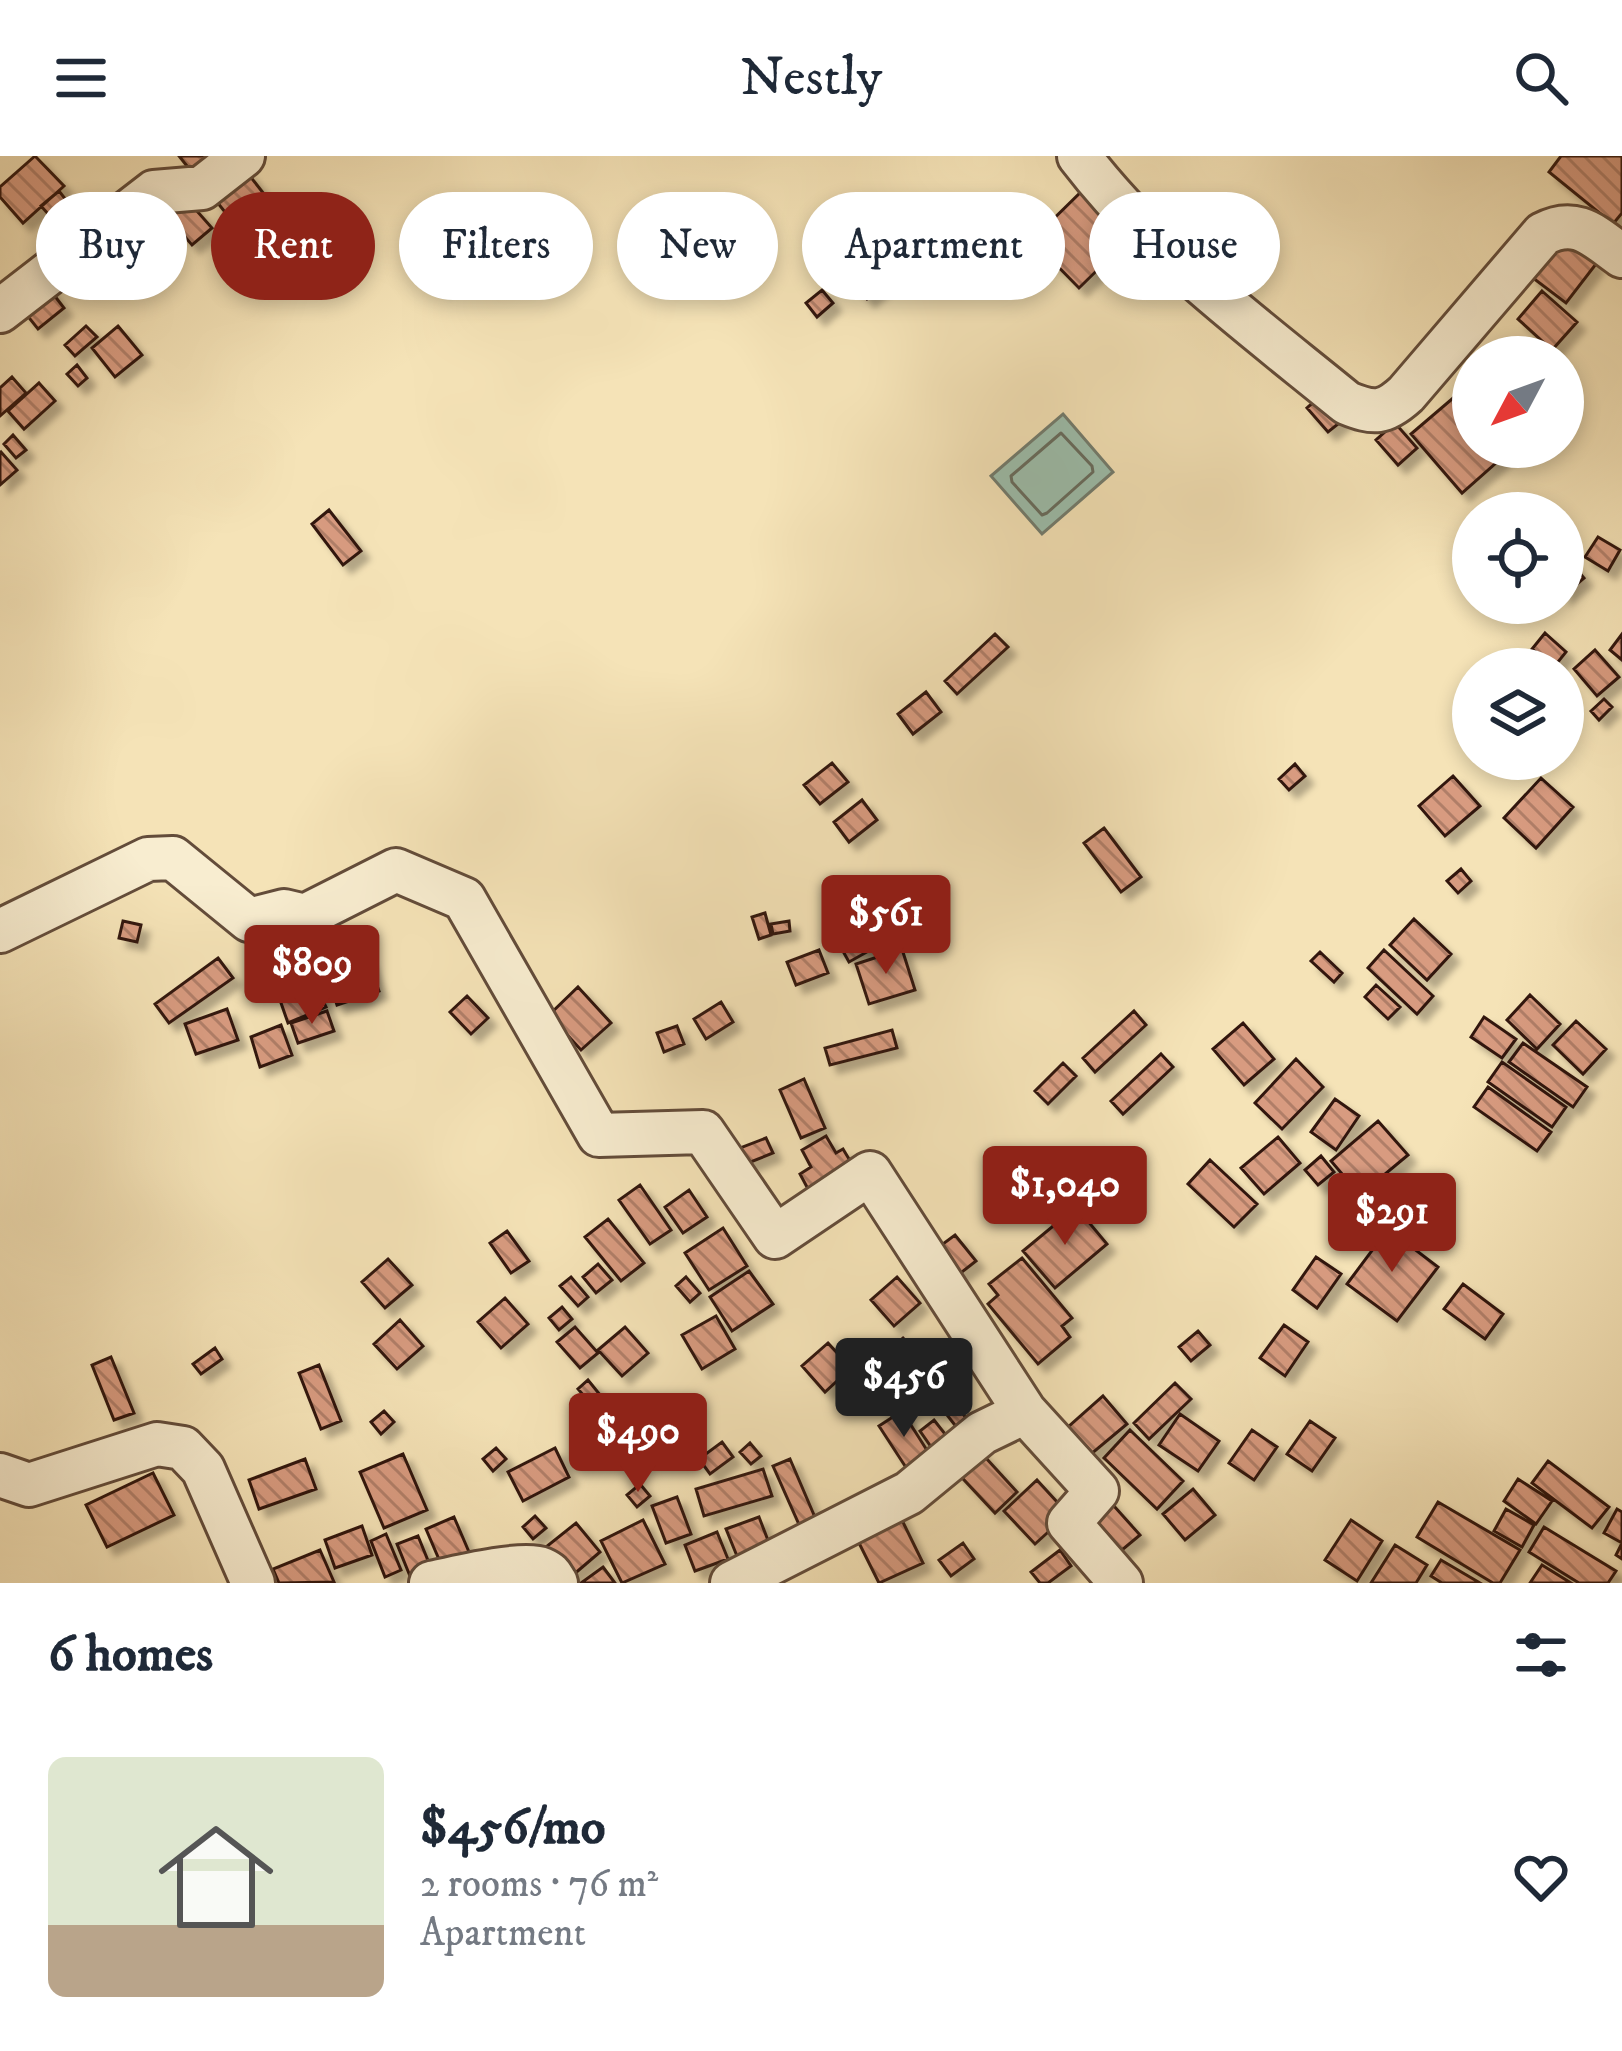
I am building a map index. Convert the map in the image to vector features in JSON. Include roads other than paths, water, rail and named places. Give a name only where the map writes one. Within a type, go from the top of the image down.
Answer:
[{"type":"street","points":[[0,311],[154,192],[202,188],[243,156]]},
{"type":"street","points":[[1079,156],[1106,191],[1193,277],[1348,403],[1370,412],[1391,407],[1406,394],[1544,234],[1559,226],[1581,228],[1622,256]]},
{"type":"street","points":[[0,931],[148,859],[173,858],[249,920],[284,910],[305,916],[396,870],[464,899],[599,1135],[703,1132],[776,1237],[870,1173],[1024,1412],[1096,1491],[1069,1523],[1121,1583]]},
{"type":"street","points":[[732,1583],[909,1493],[982,1433],[1024,1412]]},
{"type":"street","points":[[0,1474],[29,1484],[157,1444],[183,1448],[203,1468],[253,1583]]},
{"type":"street","points":[[431,1583],[486,1570],[536,1566],[556,1583]]},
{"type":"water","points":[[1063,414],[1113,472],[1042,534],[991,476]]}]
